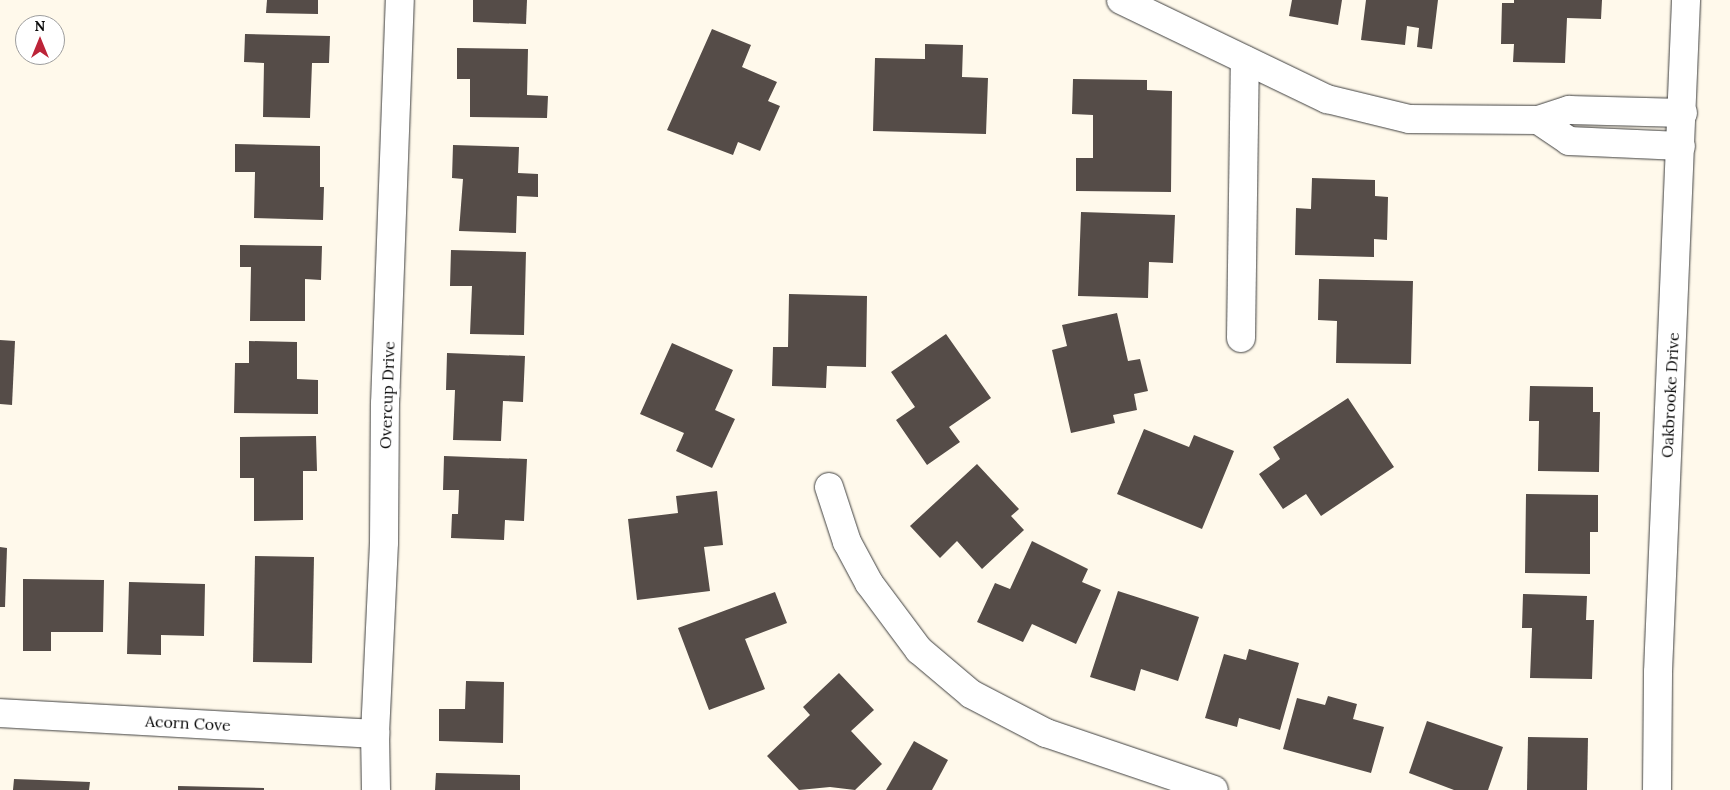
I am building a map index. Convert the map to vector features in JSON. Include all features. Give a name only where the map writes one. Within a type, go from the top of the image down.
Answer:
[{"type":"street","name":"Overcup Drive","points":[[376,790],[375,734],[384,542],[385,404],[400,0]]},
{"type":"street","points":[[1120,0],[1327,99],[1409,119],[1538,120],[1569,110],[1683,113]]},
{"type":"street","name":"Oakbrooke Drive","points":[[1657,790],[1658,662],[1683,113],[1686,0]]},
{"type":"street","points":[[1241,338],[1245,60]]},
{"type":"street","points":[[1586,142],[1588,110]]},
{"type":"street","points":[[1538,120],[1569,141],[1681,146]]},
{"type":"street","points":[[830,487],[847,542],[869,583],[919,650],[971,694],[1046,732],[1214,790]]},
{"type":"street","name":"Acorn Cove","points":[[0,712],[375,734]]},
{"type":"building","points":[[267,0],[318,0],[318,14],[266,13]]},
{"type":"building","points":[[473,0],[527,0],[526,24],[473,22]]},
{"type":"building","points":[[1292,0],[1342,0],[1338,25],[1289,16]]},
{"type":"building","points":[[1366,0],[1438,0],[1432,49],[1417,47],[1419,28],[1407,26],[1405,45],[1361,40]]},
{"type":"building","points":[[1514,0],[1602,0],[1601,19],[1567,18],[1565,63],[1513,62],[1514,44],[1501,44],[1502,3],[1514,3]]},
{"type":"building","points":[[712,29],[751,45],[742,67],[777,82],[768,101],[780,106],[760,151],[738,142],[733,155],[667,130]]},
{"type":"building","points":[[245,34],[330,36],[329,63],[312,63],[310,118],[263,117],[264,63],[244,62]]},
{"type":"building","points":[[925,44],[963,45],[962,77],[988,78],[986,134],[873,131],[875,58],[925,59]]},
{"type":"building","points":[[457,48],[528,49],[527,95],[548,96],[547,118],[470,117],[470,79],[457,79]]},
{"type":"building","points":[[1073,79],[1147,80],[1147,90],[1172,91],[1171,192],[1076,191],[1076,158],[1093,158],[1093,115],[1072,114]]},
{"type":"building","points":[[235,144],[320,146],[320,187],[324,187],[323,220],[254,218],[255,172],[235,172]]},
{"type":"building","points":[[453,145],[519,147],[518,173],[538,174],[538,197],[517,196],[516,233],[459,231],[463,179],[452,178]]},
{"type":"building","points":[[1312,178],[1375,180],[1375,196],[1388,197],[1387,240],[1374,239],[1374,257],[1295,255],[1296,208],[1311,209]]},
{"type":"building","points":[[1081,212],[1175,215],[1173,263],[1149,262],[1148,298],[1078,296]]},
{"type":"building","points":[[240,245],[322,246],[321,280],[305,279],[305,321],[250,321],[251,267],[240,267]]},
{"type":"building","points":[[451,250],[526,252],[524,335],[470,334],[472,286],[450,286]]},
{"type":"building","points":[[1319,279],[1413,281],[1411,364],[1336,363],[1337,321],[1318,320]]},
{"type":"building","points":[[789,294],[867,296],[866,367],[827,366],[826,388],[772,386],[773,347],[788,347]]},
{"type":"building","points":[[1117,313],[1128,361],[1140,359],[1148,391],[1134,394],[1137,410],[1113,415],[1115,423],[1071,433],[1052,350],[1067,346],[1062,325]]},
{"type":"building","points":[[946,334],[991,398],[949,427],[960,442],[927,465],[896,420],[915,407],[891,372]]},
{"type":"building","points":[[0,340],[15,341],[12,405],[0,404]]},
{"type":"building","points":[[249,341],[297,342],[297,379],[318,380],[318,414],[234,413],[235,363],[249,363]]},
{"type":"building","points":[[672,343],[733,370],[715,410],[735,419],[712,468],[676,451],[684,433],[640,414]]},
{"type":"building","points":[[447,353],[525,356],[523,402],[503,401],[501,441],[453,440],[455,390],[446,390]]},
{"type":"building","points":[[1530,386],[1593,387],[1593,412],[1600,412],[1599,472],[1538,471],[1539,421],[1529,421]]},
{"type":"building","points":[[1348,398],[1394,467],[1321,516],[1306,494],[1283,509],[1259,474],[1280,459],[1273,447]]},
{"type":"building","points":[[1144,429],[1189,447],[1194,435],[1234,451],[1202,529],[1117,494]]},
{"type":"building","points":[[316,436],[317,471],[303,471],[303,520],[254,521],[254,478],[240,478],[240,437]]},
{"type":"building","points":[[444,456],[527,459],[524,521],[505,520],[504,540],[451,538],[452,514],[458,514],[459,490],[443,490]]},
{"type":"building","points":[[977,464],[1019,509],[1011,516],[1024,530],[982,569],[957,541],[940,558],[910,526]]},
{"type":"building","points":[[717,491],[723,545],[704,547],[710,591],[637,600],[628,519],[678,513],[676,496]]},
{"type":"building","points":[[1526,494],[1598,495],[1598,532],[1590,532],[1590,574],[1525,573]]},
{"type":"building","points":[[1032,541],[1088,569],[1082,582],[1101,590],[1076,644],[1032,624],[1023,642],[977,622],[995,583],[1010,589]]},
{"type":"building","points":[[0,547],[7,548],[5,607],[0,607]]},
{"type":"building","points":[[255,556],[314,557],[312,663],[253,662]]},
{"type":"building","points":[[23,579],[104,580],[103,632],[51,632],[51,651],[23,651]]},
{"type":"building","points":[[129,582],[205,584],[204,636],[161,635],[161,655],[127,654]]},
{"type":"building","points":[[1118,591],[1199,617],[1178,681],[1141,669],[1135,691],[1090,677]]},
{"type":"building","points":[[775,592],[787,623],[745,639],[765,689],[709,710],[678,628]]},
{"type":"building","points":[[1523,594],[1587,596],[1586,620],[1594,620],[1592,679],[1530,678],[1532,628],[1522,628]]},
{"type":"building","points":[[1249,649],[1299,663],[1280,730],[1239,718],[1237,727],[1205,718],[1224,654],[1246,660]]},
{"type":"building","points":[[839,673],[874,710],[851,731],[882,764],[855,790],[830,787],[799,790],[767,756],[810,715],[803,707]]},
{"type":"building","points":[[466,681],[504,682],[503,743],[439,741],[439,709],[465,709]]},
{"type":"building","points":[[1328,696],[1357,704],[1353,719],[1384,727],[1371,773],[1283,749],[1297,698],[1325,705]]},
{"type":"building","points":[[1427,721],[1503,747],[1488,790],[1454,790],[1409,773]]},
{"type":"building","points":[[1528,737],[1588,738],[1587,790],[1527,790]]},
{"type":"building","points":[[914,741],[948,760],[932,790],[886,790]]},
{"type":"building","points":[[436,773],[520,775],[520,790],[435,790]]},
{"type":"building","points":[[14,779],[90,782],[89,790],[13,790]]},
{"type":"building","points":[[178,786],[264,788],[264,790],[178,790]]}]
